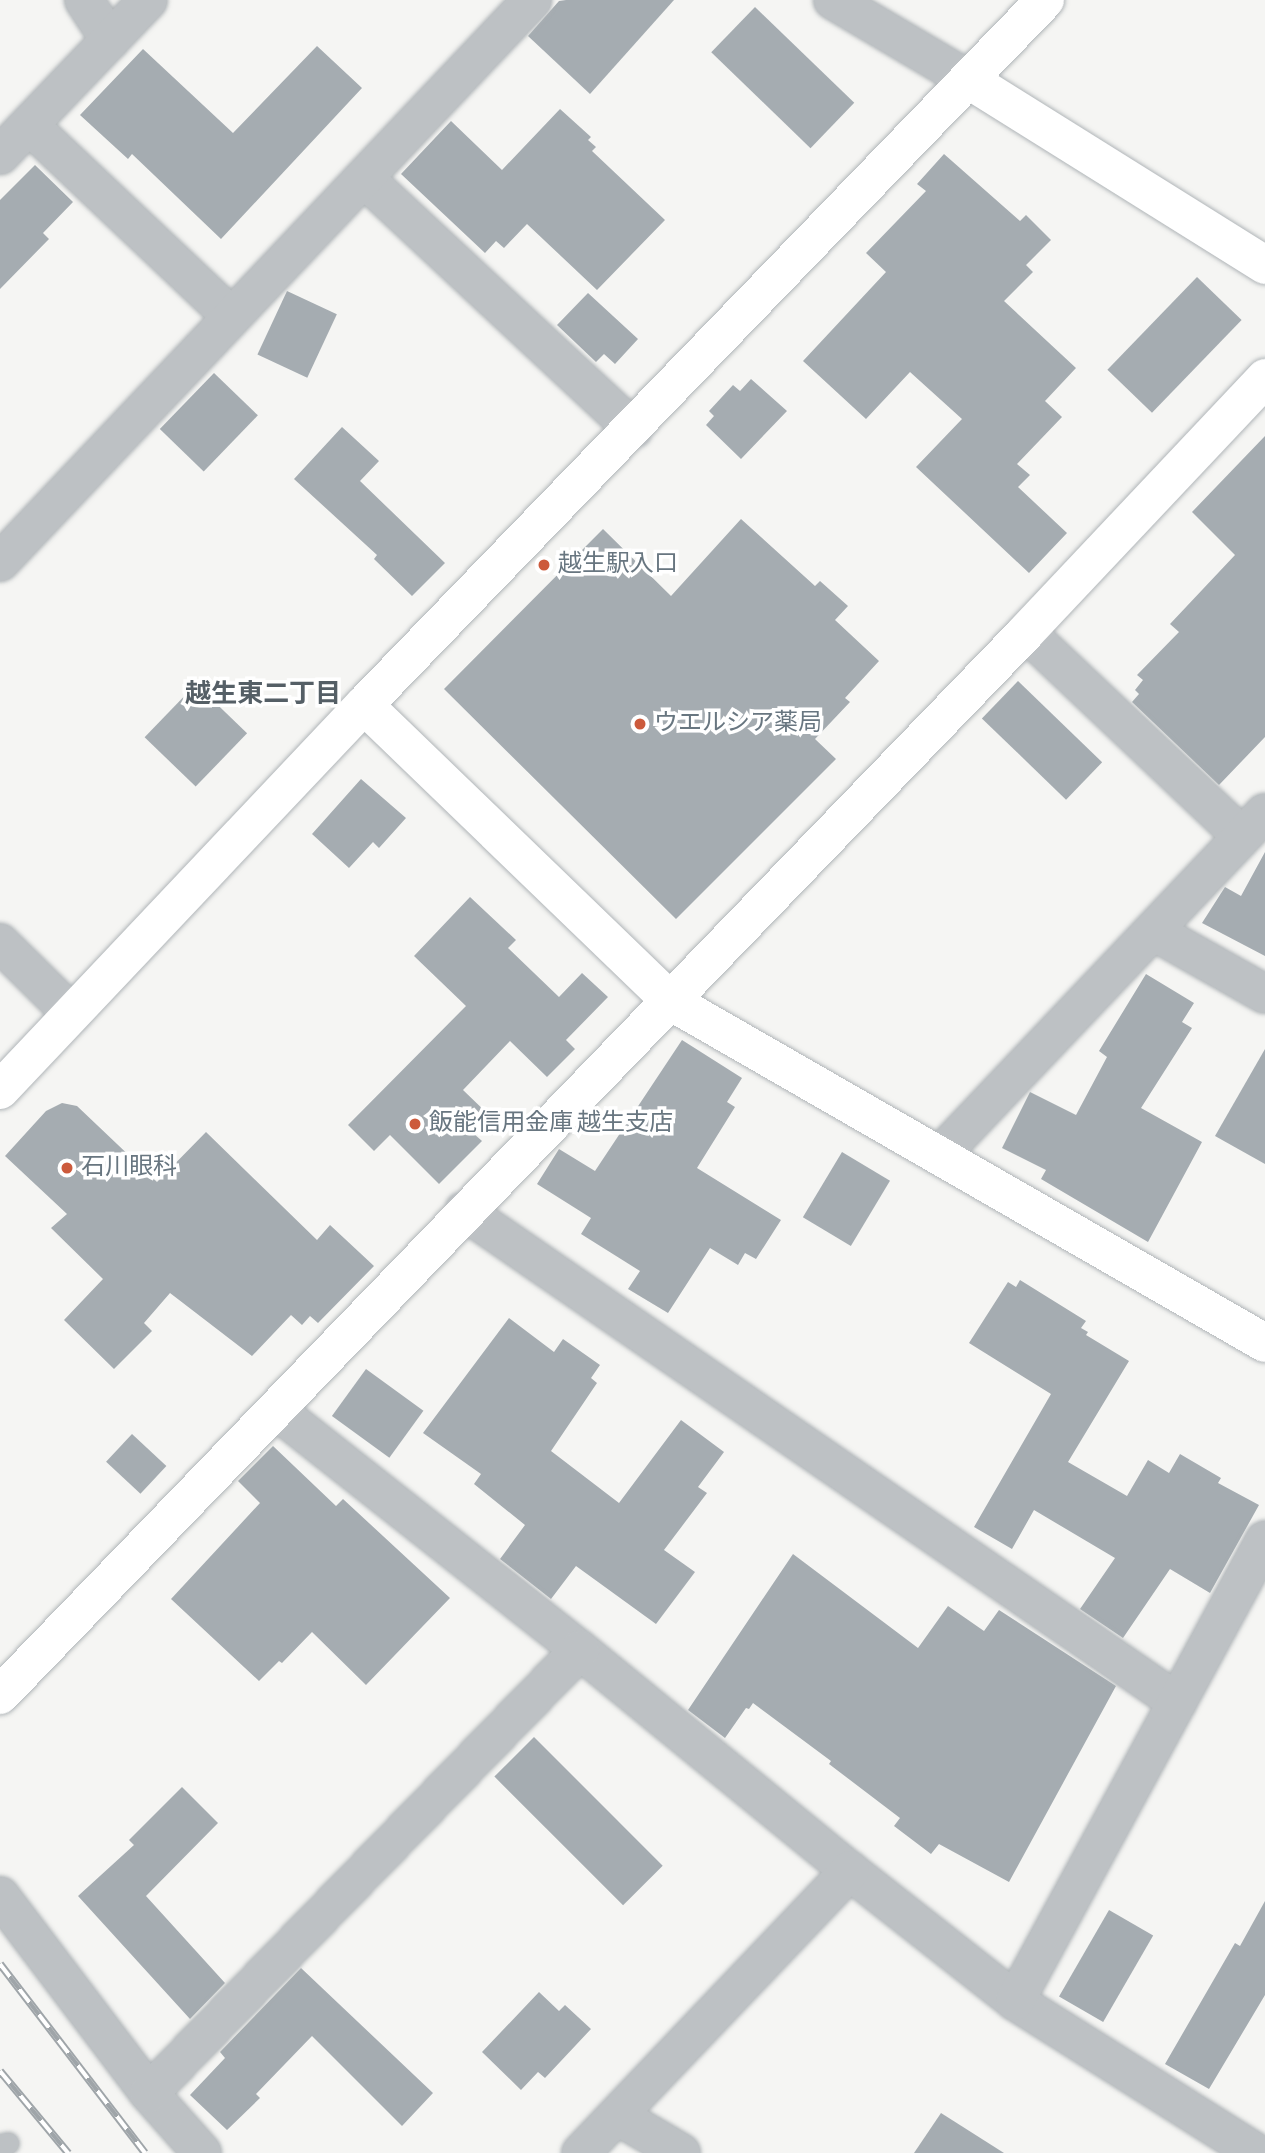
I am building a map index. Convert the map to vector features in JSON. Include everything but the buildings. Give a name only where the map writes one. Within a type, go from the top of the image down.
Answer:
[{"type":"street","points":[[84,0],[110,40]]},
{"type":"street","points":[[0,155],[148,0]]},
{"type":"street","points":[[0,562],[531,0]]},
{"type":"street","points":[[833,0],[969,80],[1265,265]]},
{"type":"street","points":[[0,1090],[364,705],[1045,0]]},
{"type":"street","points":[[29,124],[232,317]]},
{"type":"street","points":[[364,177],[633,429]]},
{"type":"street","points":[[0,1695],[464,1211],[1026,632],[1265,378]]},
{"type":"street","points":[[941,1154],[1155,932],[1253,825],[1026,632]]},
{"type":"street","points":[[364,705],[670,1001],[941,1154],[1265,1343]]},
{"type":"street","points":[[1155,932],[1265,994]]},
{"type":"street","points":[[0,943],[72,1014]]},
{"type":"street","points":[[464,1211],[1177,1702]]},
{"type":"street","points":[[275,1410],[580,1650],[849,1871],[1015,2001],[1256,2153]]},
{"type":"street","points":[[1015,2001],[1265,1540]]},
{"type":"street","points":[[149,2093],[580,1650]]},
{"type":"street","points":[[581,2153],[849,1871]]},
{"type":"street","points":[[0,1896],[149,2093],[202,2153]]},
{"type":"street","points":[[618,2116],[681,2153]]},
{"type":"railway","points":[[0,1964],[145,2153]]},
{"type":"railway","points":[[0,2071],[68,2153]]},
{"type":"place","name":"越生駅入口","points":[[544,565]]},
{"type":"place","name":"ウエルシア薬局","points":[[640,724]]},
{"type":"place","name":"飯能信用金庫 越生支店","points":[[415,1124]]},
{"type":"place","name":"石川眼科","points":[[67,1168]]},
{"type":"district","name":"越生東二丁目","points":[[263,695]]}]
